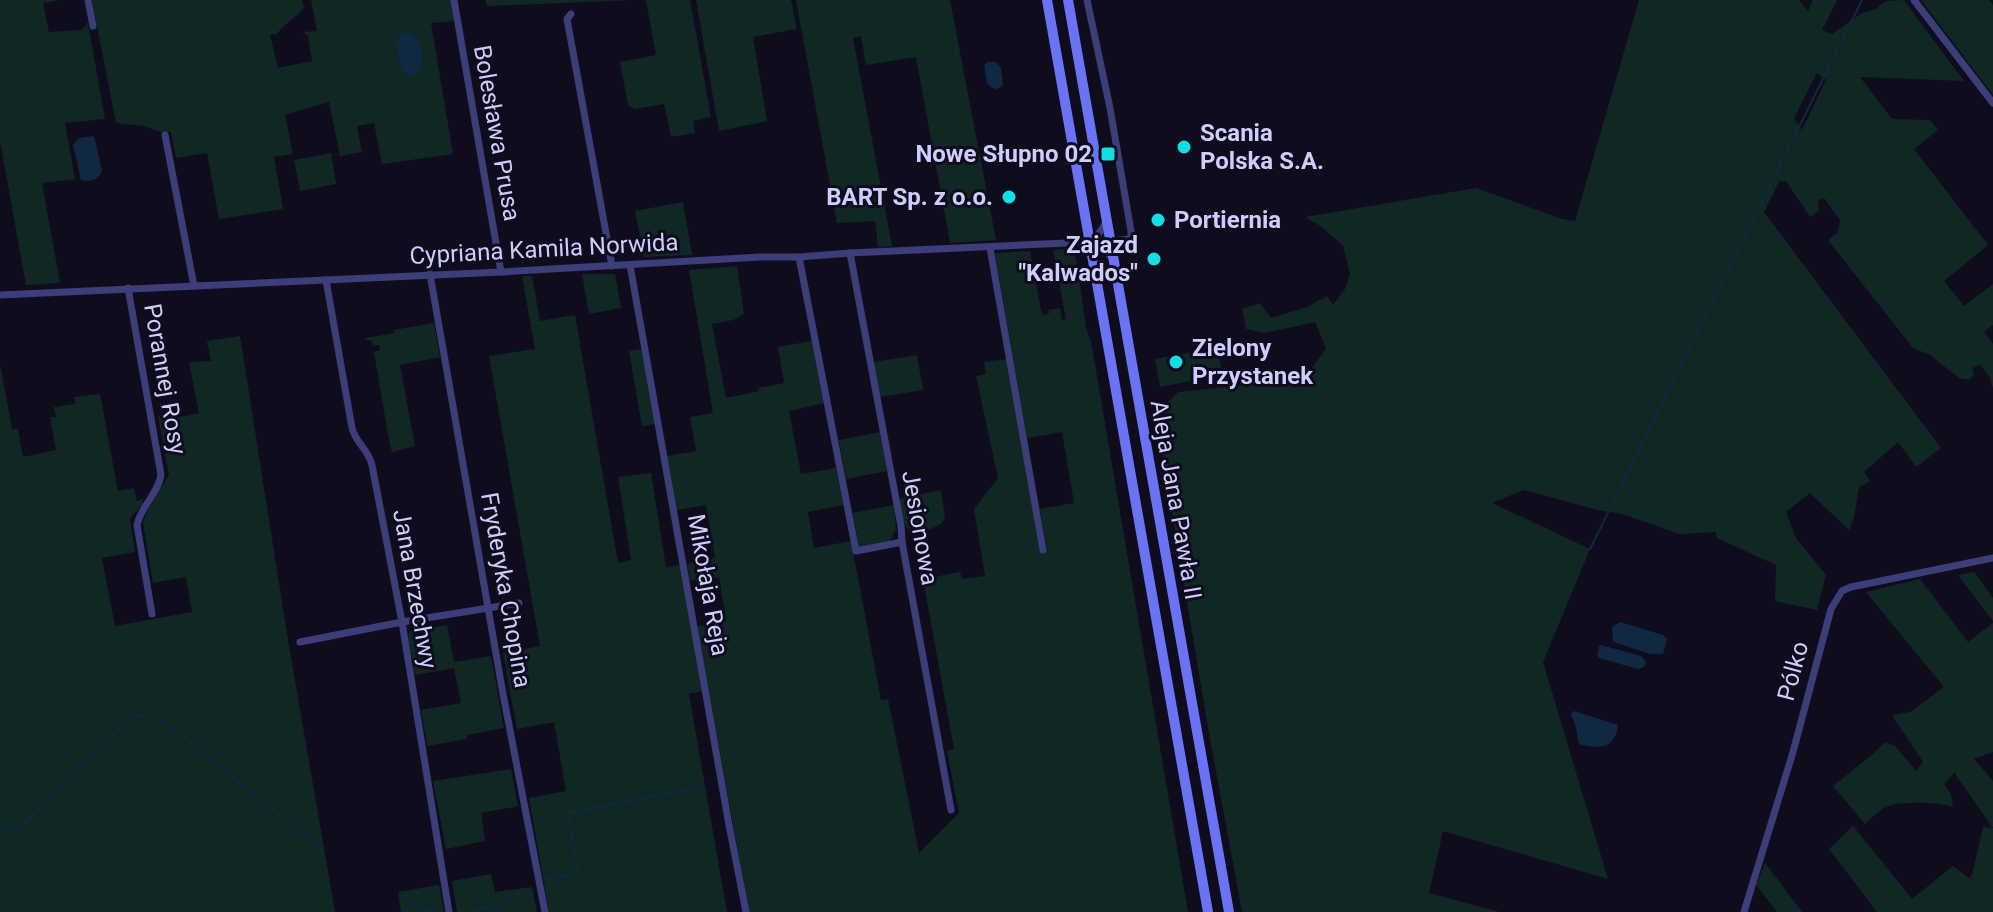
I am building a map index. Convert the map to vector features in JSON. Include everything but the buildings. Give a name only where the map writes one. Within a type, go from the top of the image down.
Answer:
[{"type":"main road","name":"Aleja Jana Pawła II","points":[[1047,0],[1208,912]]},
{"type":"main road","name":"Aleja Jana Pawła II","points":[[1068,0],[1229,912]]},
{"type":"street","points":[[88,0],[93,26]]},
{"type":"street","name":"Bolesława Prusa","points":[[454,0],[501,272]]},
{"type":"street","points":[[1087,0],[1110,108],[1131,233],[1131,239],[1110,241]]},
{"type":"street","points":[[1914,0],[1993,103]]},
{"type":"street","points":[[571,14],[567,19],[612,266]]},
{"type":"street","points":[[165,135],[194,286]]},
{"type":"street","points":[[1089,242],[1107,221]]},
{"type":"street","points":[[1089,242],[1105,248],[1113,260]]},
{"type":"street","name":"Cypriana Kamila Norwida","points":[[0,295],[1089,242]]},
{"type":"street","points":[[990,248],[1043,550]]},
{"type":"street","name":"Jesionowa","points":[[850,253],[951,810]]},
{"type":"street","points":[[799,257],[856,551],[902,542]]},
{"type":"street","name":"Mikołaja Reja","points":[[630,265],[746,912]]},
{"type":"street","name":"Fryderyka Chopina","points":[[430,274],[528,832],[545,912]]},
{"type":"street","name":"Jana Brzechwy","points":[[326,280],[352,428],[356,440],[370,457],[402,622],[449,912]]},
{"type":"street","name":"Porannej Rosy","points":[[128,288],[161,475],[159,484],[139,515],[137,525],[152,614]]},
{"type":"street","name":"Pólko","points":[[1744,912],[1837,597],[1842,591],[1866,583],[1993,558]]},
{"type":"street","points":[[300,642],[519,603]]},
{"type":"green space","points":[[0,0],[60,0],[43,3],[49,32],[82,30],[88,23],[105,119],[65,123],[75,179],[42,183],[60,283],[26,285],[0,141]]},
{"type":"green space","points":[[92,0],[302,0],[304,8],[277,34],[270,35],[278,68],[312,61],[308,36],[303,32],[317,31],[311,0],[451,0],[455,21],[431,23],[453,154],[382,164],[374,123],[357,126],[362,152],[340,156],[329,102],[285,115],[293,154],[274,157],[283,209],[219,219],[207,153],[176,158],[171,132],[116,123]]},
{"type":"green space","points":[[485,0],[634,0],[487,6]]},
{"type":"green space","points":[[646,0],[690,0],[711,117],[693,121],[695,133],[671,137],[664,104],[635,109],[628,105],[620,62],[656,55]]},
{"type":"green space","points":[[696,0],[791,0],[797,29],[753,37],[767,121],[719,131]]},
{"type":"green space","points":[[796,0],[950,0],[996,240],[950,243],[916,57],[866,65],[861,36],[853,38],[892,246],[878,247],[875,221],[837,223]]},
{"type":"green space","points":[[1639,0],[1799,0],[1808,11],[1813,0],[1837,0],[1822,30],[1832,34],[1886,1],[1904,0],[1964,81],[1860,77],[1892,119],[1930,120],[1938,130],[1914,149],[1988,245],[1944,281],[1964,306],[1993,284],[1993,325],[1984,332],[1993,344],[1993,388],[1989,376],[1980,365],[1972,368],[1974,374],[1970,380],[1959,378],[1930,355],[1913,348],[1828,240],[1838,232],[1840,220],[1824,198],[1818,200],[1819,210],[1810,217],[1786,181],[1779,182],[1764,212],[1941,448],[1916,467],[1898,442],[1864,472],[1870,481],[1859,487],[1849,530],[1810,493],[1786,512],[1796,538],[1826,575],[1817,610],[1775,601],[1776,565],[1717,538],[1716,532],[1679,534],[1623,514],[1523,490],[1492,503],[1590,549],[1543,662],[1608,879],[1443,831],[1429,893],[1500,912],[1242,912],[1162,451],[1169,426],[1164,406],[1178,392],[1275,382],[1309,373],[1326,348],[1315,322],[1265,333],[1246,329],[1242,309],[1260,303],[1271,318],[1307,307],[1327,296],[1333,305],[1345,289],[1350,274],[1343,246],[1305,217],[1476,188],[1575,221]],"holes":[[[1817,73],[1826,80],[1802,130],[1794,118]]]},
{"type":"green space","points":[[1921,0],[1989,0],[1993,5],[1993,95]]},
{"type":"green space","points":[[331,153],[336,184],[300,191],[294,160]]},
{"type":"green space","points":[[683,202],[692,255],[644,257],[635,211]]},
{"type":"green space","points":[[1064,249],[1076,258],[1188,912],[749,912],[697,626],[726,621],[719,577],[690,581],[687,564],[715,558],[706,505],[677,510],[667,456],[696,451],[690,417],[713,413],[689,270],[737,266],[744,314],[733,320],[712,324],[726,398],[784,383],[778,347],[812,341],[824,403],[789,411],[801,474],[836,468],[844,505],[808,512],[814,548],[851,541],[881,700],[888,699],[919,853],[959,813],[947,751],[954,749],[923,579],[960,572],[962,579],[985,576],[974,509],[998,478],[976,376],[986,374],[984,362],[1007,359],[1040,552],[1047,550],[1040,509],[1074,503],[1062,432],[1027,438],[995,253],[1030,251],[1042,315],[1049,314],[1048,310],[1060,308],[1062,321],[1066,319],[1053,250]]},
{"type":"green space","points":[[582,274],[615,274],[621,308],[589,314]]},
{"type":"green space","points":[[522,276],[532,276],[540,321],[575,315],[618,563],[631,560],[618,477],[651,473],[666,567],[681,565],[702,691],[689,694],[727,912],[549,912],[529,798],[566,791],[554,722],[517,729],[503,653],[540,646],[489,356],[535,349]]},
{"type":"green space","points":[[434,323],[440,357],[400,365],[415,446],[392,452],[374,352],[380,350],[379,345],[373,345],[366,338]]},
{"type":"green space","points":[[240,336],[335,912],[0,912],[0,364],[12,429],[18,429],[23,457],[56,450],[50,417],[56,417],[54,407],[75,404],[74,397],[100,394],[118,491],[134,488],[137,501],[143,499],[142,505],[130,518],[135,552],[102,558],[115,626],[192,612],[186,577],[153,583],[143,522],[169,475],[158,416],[166,420],[199,413],[189,362],[211,361],[207,341]]},
{"type":"green space","points":[[1218,347],[1222,375],[1160,387],[1155,359]]},
{"type":"green space","points":[[643,349],[656,424],[642,426],[629,351]]},
{"type":"green space","points":[[917,355],[923,390],[880,397],[874,362]]},
{"type":"green space","points":[[880,432],[887,471],[846,479],[839,440]]},
{"type":"green space","points":[[941,490],[945,517],[942,523],[924,531],[909,529],[903,519],[899,499]]},
{"type":"green space","points":[[894,505],[896,529],[890,541],[859,547],[853,513]]},
{"type":"green space","points":[[1974,572],[1993,598],[1993,621],[1958,575]]},
{"type":"green space","points":[[1920,579],[1968,642],[1993,623],[1993,752],[1974,759],[1993,781],[1993,828],[1955,772],[1944,784],[1951,795],[1953,807],[1919,803],[1892,805],[1865,824],[1833,786],[1885,742],[1895,746],[1916,771],[1923,762],[1892,715],[1910,712],[1944,687],[1866,592]]},
{"type":"green space","points":[[447,625],[454,662],[491,656],[504,728],[427,746],[421,710],[461,703],[454,668],[415,675],[408,635],[410,631]]},
{"type":"green space","points":[[511,769],[518,806],[481,813],[485,841],[446,849],[433,781]]},
{"type":"green space","points":[[1853,826],[1912,899],[1953,866],[1969,878],[1983,827],[1993,828],[1993,912],[1877,912],[1829,849]]},
{"type":"green space","points":[[1765,863],[1802,912],[1777,912],[1756,885]]},
{"type":"green space","points":[[491,874],[495,892],[532,887],[537,912],[457,912],[452,881]]},
{"type":"green space","points":[[439,885],[444,912],[401,912],[398,892]]},
{"type":"water","points":[[409,32],[417,37],[422,66],[409,77],[401,68],[396,43],[400,35]]},
{"type":"water","points":[[996,62],[1001,68],[1003,85],[997,89],[987,83],[984,65]]},
{"type":"water","points":[[94,136],[102,170],[94,180],[81,180],[73,145],[79,138]]},
{"type":"water","points":[[1620,622],[1663,635],[1667,639],[1663,654],[1651,654],[1613,642],[1612,627]]},
{"type":"water","points":[[1601,645],[1641,656],[1646,662],[1644,667],[1638,669],[1599,658],[1597,655]]},
{"type":"water","points":[[1574,711],[1618,725],[1613,739],[1599,747],[1579,744],[1571,714]]},
{"type":"waterway","points":[[1590,549],[1862,0]]},
{"type":"waterway","points":[[0,825],[14,830],[20,828],[97,747],[135,716],[158,721],[178,732],[323,851]]},
{"type":"waterway","points":[[546,879],[578,872],[568,813],[702,787]]},
{"type":"waterway","points":[[468,912],[499,905],[519,893]]},
{"type":"waterway","points":[[402,897],[432,912]]},
{"type":"place","name":"Scania Polska S.A.","points":[[1184,147]]},
{"type":"place","name":"Nowe Słupno 02","points":[[1108,154]]},
{"type":"place","name":"BART Sp. z o.o.","points":[[1009,197]]},
{"type":"place","name":"Portiernia","points":[[1158,220]]},
{"type":"place","name":"Zajazd \"Kalwados\"","points":[[1154,259]]},
{"type":"place","name":"Zielony Przystanek","points":[[1176,362]]}]
